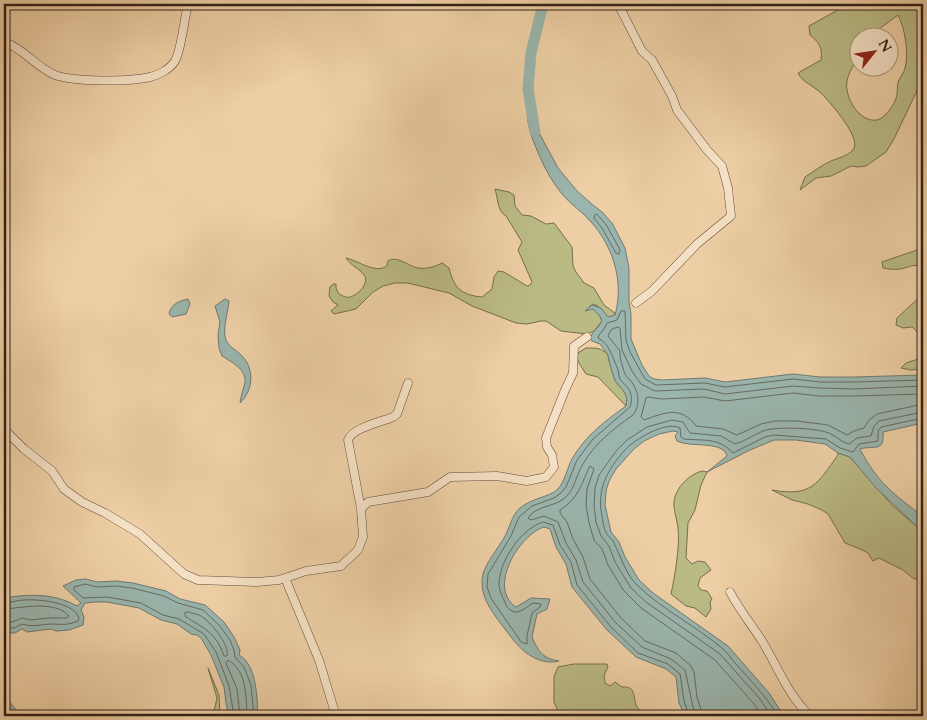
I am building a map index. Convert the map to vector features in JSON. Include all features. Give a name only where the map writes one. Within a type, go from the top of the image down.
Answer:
[{"type":"street","points":[[4,42],[12,45],[50,72],[61,76],[107,80],[148,78],[161,72],[175,61],[187,9],[192,4]]},
{"type":"street","points":[[618,4],[642,51],[652,60],[677,110],[707,150],[722,166],[728,188],[731,216],[697,244],[652,291],[636,303]]},
{"type":"street","points":[[361,509],[368,502],[428,492],[450,477],[497,476],[527,481],[546,477],[554,467],[552,454],[547,447],[546,438],[573,373],[574,346],[588,337]]},
{"type":"street","points":[[4,429],[24,449],[52,471],[64,489],[82,502],[106,512],[140,534],[184,574],[198,580],[256,582],[285,578],[306,571],[341,566],[358,550],[363,537],[361,509],[348,440],[349,435],[355,431],[393,418],[397,414],[408,382]]},
{"type":"street","points":[[285,578],[319,660],[336,716]]},
{"type":"street","points":[[730,592],[762,642],[785,685],[810,716]]},
{"type":"green space","points":[[845,4],[923,4],[923,78],[886,152],[866,166],[851,166],[831,176],[816,178],[800,190],[805,177],[848,154],[855,146],[850,130],[838,112],[821,93],[802,79],[798,73],[821,60],[821,49],[810,35],[809,26]]},
{"type":"green space","points":[[495,189],[514,195],[515,206],[522,215],[531,216],[546,224],[554,223],[572,247],[573,266],[576,272],[584,283],[594,288],[604,305],[615,313],[614,317],[606,319],[598,306],[593,304],[589,307],[599,314],[602,321],[594,331],[587,334],[561,331],[546,321],[527,324],[516,323],[472,306],[449,293],[408,283],[395,283],[383,286],[373,292],[356,309],[334,314],[331,311],[338,305],[329,296],[330,287],[333,284],[336,284],[339,294],[349,297],[360,291],[365,282],[364,275],[346,258],[377,269],[387,266],[388,261],[391,259],[399,260],[418,268],[437,266],[442,263],[449,268],[453,281],[459,289],[475,296],[482,297],[492,289],[494,277],[498,271],[504,272],[527,286],[530,285],[532,282],[518,250],[522,242],[501,211]]},
{"type":"green space","points":[[923,248],[923,268],[914,265],[898,269],[883,268],[882,262]]},
{"type":"green space","points":[[923,294],[923,369],[911,370],[901,368],[906,363],[918,359],[922,346],[916,330],[912,327],[903,328],[896,325],[897,318]]},
{"type":"green space","points":[[586,348],[600,349],[608,355],[615,380],[626,395],[626,406],[598,377],[586,374],[577,358],[578,353]]},
{"type":"green space","points":[[838,453],[850,457],[892,505],[923,532],[923,577],[914,579],[903,570],[879,558],[873,561],[868,553],[845,543],[828,514],[772,490],[796,492],[805,490],[818,481]]},
{"type":"green space","points":[[702,471],[707,472],[701,485],[695,510],[688,523],[686,558],[692,564],[698,561],[705,562],[711,570],[700,578],[698,586],[701,590],[707,591],[712,599],[710,602],[711,609],[706,617],[695,608],[686,606],[671,594],[676,570],[678,544],[675,496],[684,482]]},
{"type":"green space","points":[[574,664],[607,664],[608,667],[604,675],[605,683],[610,686],[615,682],[622,687],[630,688],[642,716],[560,716],[554,702],[554,677],[558,667]]},
{"type":"green space","points":[[208,668],[219,695],[220,716],[213,716],[217,698]]},
{"type":"water","points":[[528,106],[537,129],[558,168],[577,191],[612,223],[625,248],[629,268],[631,339],[649,376],[662,380],[705,378],[725,382],[793,374],[820,377],[923,375],[923,423],[883,432],[880,446],[860,449],[873,470],[887,487],[923,516],[923,532],[876,488],[850,457],[838,453],[825,444],[796,440],[774,440],[707,472],[727,456],[724,451],[713,446],[677,441],[675,436],[678,432],[673,431],[659,434],[644,441],[616,469],[609,481],[605,505],[611,532],[619,542],[625,557],[639,580],[653,593],[728,646],[769,693],[784,716],[685,716],[679,703],[676,677],[666,669],[636,657],[607,630],[572,587],[566,564],[556,547],[550,529],[544,527],[534,532],[525,540],[510,563],[506,575],[505,588],[508,598],[516,607],[531,598],[550,599],[547,609],[537,614],[532,637],[542,654],[559,661],[538,660],[520,648],[486,600],[482,583],[483,574],[517,511],[530,502],[557,490],[572,459],[583,443],[603,423],[626,406],[627,402],[624,392],[615,380],[608,355],[600,344],[590,339],[602,321],[600,316],[593,309],[585,311],[592,305],[601,308],[608,317],[615,315],[618,291],[615,266],[600,233],[585,215],[557,188],[549,175],[530,131]]},
{"type":"water","points":[[188,299],[190,304],[186,314],[172,317],[169,314],[176,304]]},
{"type":"water","points":[[225,299],[229,301],[225,326],[226,340],[245,359],[251,378],[248,392],[240,403],[245,383],[244,374],[238,367],[222,356],[219,348],[220,322],[215,306]]},
{"type":"water","points":[[86,579],[97,582],[116,581],[133,583],[166,591],[180,599],[205,605],[224,622],[240,650],[239,655],[245,660],[253,674],[258,716],[229,716],[224,687],[211,655],[201,638],[191,634],[177,624],[161,620],[139,608],[107,602],[85,603],[81,610],[84,617],[83,625],[69,630],[56,631],[51,629],[27,632],[22,629],[15,633],[4,633],[4,598],[41,596],[59,599],[77,606],[81,603],[63,586],[76,580]]},
{"type":"water","points":[[4,695],[21,716],[4,716]]},
{"type":"waterway","points":[[535,132],[528,89],[531,53],[543,4]]}]
